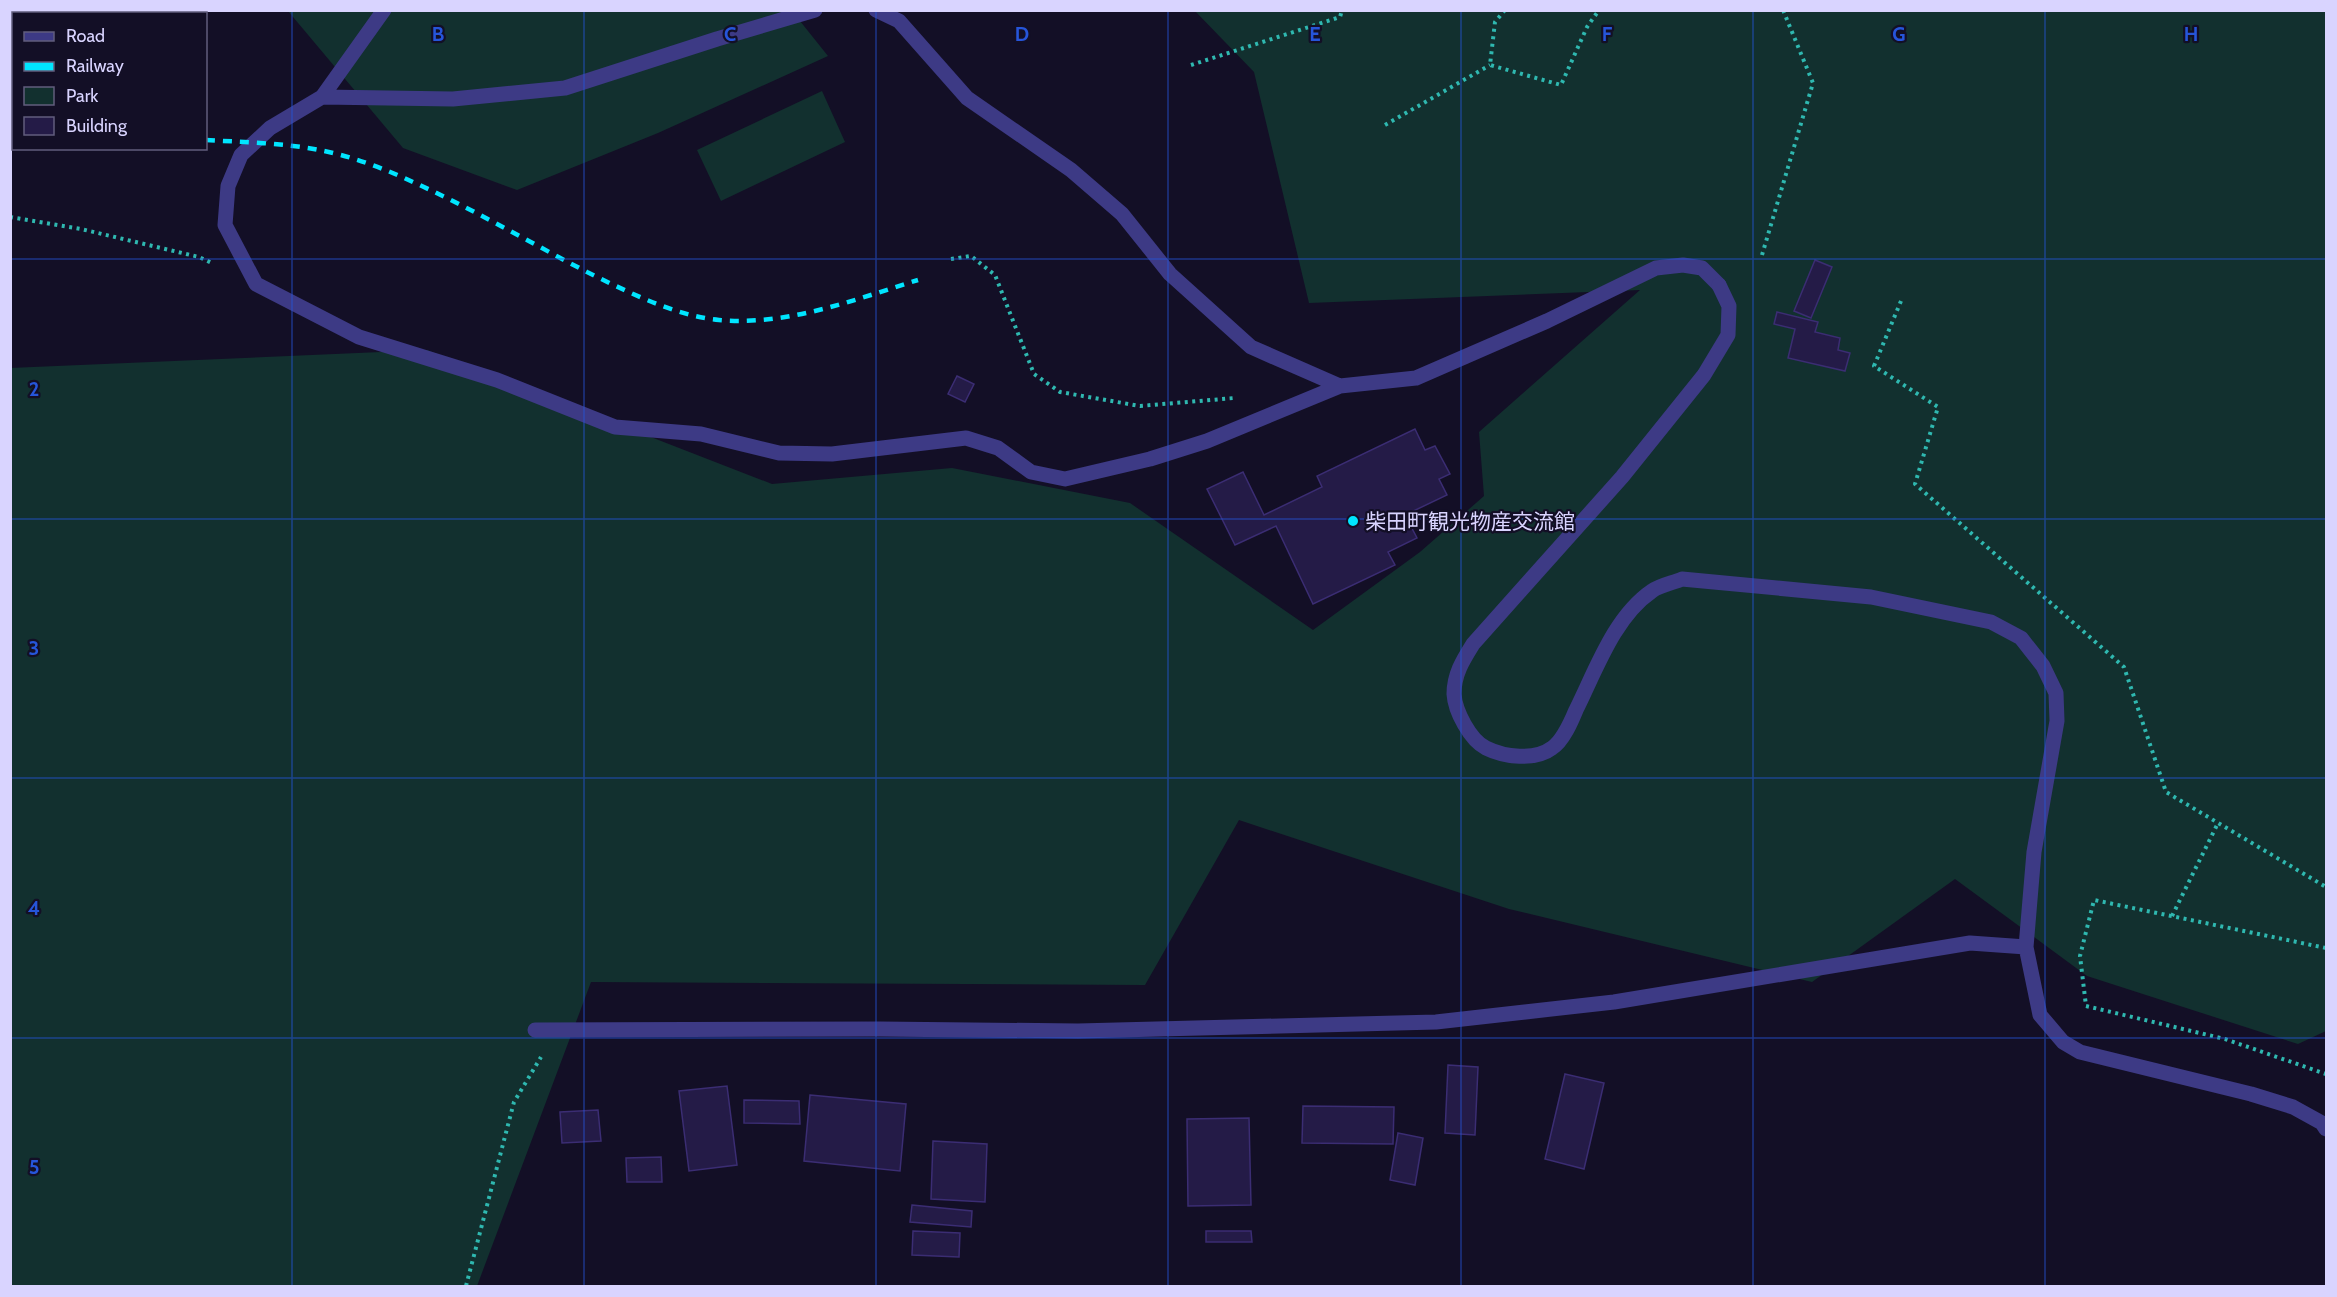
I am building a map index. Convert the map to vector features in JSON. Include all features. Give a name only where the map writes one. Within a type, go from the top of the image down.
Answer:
[{"type":"street","points":[[384,10],[322,97],[270,128],[241,155],[228,186],[225,225],[256,284],[359,337],[497,380],[615,427],[701,434],[779,453],[832,454],[966,438],[998,448],[1031,472],[1065,479],[1108,470],[1184,448],[1340,386],[1416,378],[1546,321],[1656,268],[1683,265],[1702,268],[1719,285],[1729,306],[1728,335],[1704,375],[1622,477],[1473,644],[1457,670],[1454,695],[1462,723],[1484,747],[1509,755],[1533,756],[1553,748],[1569,726],[1610,642],[1628,614],[1653,590],[1682,579],[1871,597],[1991,622],[2021,638],[2043,666],[2056,693],[2057,721],[2034,852],[2026,947],[2040,1015],[2063,1042],[2080,1052],[2251,1094],[2293,1107],[2322,1123],[2326,1129]]},
{"type":"street","points":[[322,97],[453,99],[565,88],[815,10]]},
{"type":"street","points":[[876,10],[899,21],[967,98],[1071,170],[1122,214],[1170,274],[1251,347],[1340,386]]},
{"type":"street","points":[[535,1030],[1078,1031],[1436,1022],[1614,1002],[1970,943],[2026,947]]},
{"type":"path","points":[[1191,64],[1340,17],[1342,10]]},
{"type":"path","points":[[1490,65],[1495,22],[1505,10]]},
{"type":"path","points":[[1384,125],[1490,65],[1561,85],[1587,27],[1599,10]]},
{"type":"path","points":[[1762,255],[1813,83],[1783,10]]},
{"type":"path","points":[[10,217],[81,229],[199,257],[256,284]]},
{"type":"path","points":[[951,259],[971,256],[995,275],[1034,374],[1060,392],[1140,406],[1244,397],[1288,406]]},
{"type":"path","points":[[1901,301],[1874,366],[1938,406],[1915,484],[2124,667],[2166,792],[2326,887]]},
{"type":"path","points":[[2172,916],[2218,823]]},
{"type":"path","points":[[2326,948],[2094,900],[2080,956],[2086,1006],[2225,1039],[2326,1074]]},
{"type":"path","points":[[466,1287],[514,1102],[541,1058],[535,1030]]},
{"type":"green space","points":[[288,11],[792,11],[828,56],[658,133],[517,190],[403,148]]},
{"type":"green space","points":[[1195,11],[2326,11],[2326,1031],[2298,1044],[2087,976],[1955,879],[1812,982],[1509,909],[1239,820],[1145,985],[591,982],[477,1286],[11,1286],[10,368],[427,350],[772,484],[952,468],[1130,503],[1313,630],[1420,552],[1484,496],[1479,432],[1640,290],[1309,303],[1254,72]]},
{"type":"green space","points":[[822,91],[845,142],[721,201],[697,150]]},
{"type":"building","points":[[1815,260],[1832,267],[1811,318],[1794,311]]},
{"type":"building","points":[[1777,312],[1818,322],[1815,332],[1840,338],[1838,350],[1850,353],[1845,371],[1788,358],[1795,329],[1774,324]]},
{"type":"building","points":[[957,376],[974,384],[965,402],[948,394]]},
{"type":"building","points":[[1415,429],[1425,450],[1435,446],[1450,474],[1439,479],[1447,495],[1405,515],[1417,538],[1388,552],[1395,565],[1313,604],[1276,526],[1235,545],[1207,489],[1243,472],[1264,515],[1322,487],[1317,476]]},
{"type":"building","points":[[1448,1065],[1478,1067],[1475,1135],[1445,1133]]},
{"type":"building","points":[[1565,1074],[1604,1083],[1584,1169],[1545,1159]]},
{"type":"building","points":[[727,1086],[737,1165],[689,1171],[679,1091]]},
{"type":"building","points":[[810,1095],[906,1104],[900,1171],[804,1161]]},
{"type":"building","points":[[744,1100],[799,1101],[800,1124],[744,1123]]},
{"type":"building","points":[[1303,1106],[1394,1107],[1393,1144],[1302,1143]]},
{"type":"building","points":[[598,1110],[601,1141],[562,1143],[560,1112]]},
{"type":"building","points":[[1249,1118],[1251,1205],[1188,1206],[1187,1119]]},
{"type":"building","points":[[1398,1133],[1423,1138],[1415,1185],[1390,1180]]},
{"type":"building","points":[[933,1141],[987,1144],[985,1202],[931,1199]]},
{"type":"building","points":[[661,1157],[662,1182],[627,1182],[626,1158]]},
{"type":"building","points":[[912,1205],[972,1211],[971,1227],[910,1222]]},
{"type":"building","points":[[913,1231],[960,1233],[959,1257],[912,1255]]},
{"type":"building","points":[[1206,1231],[1251,1231],[1252,1242],[1206,1242]]},
{"type":"railway","points":[[207,140],[306,148],[367,163],[457,203],[618,287],[651,302],[702,318],[745,321],[795,315],[845,303],[918,280]]},
{"type":"place","name":"柴田町観光物産交流館","points":[[1353,521]]}]
